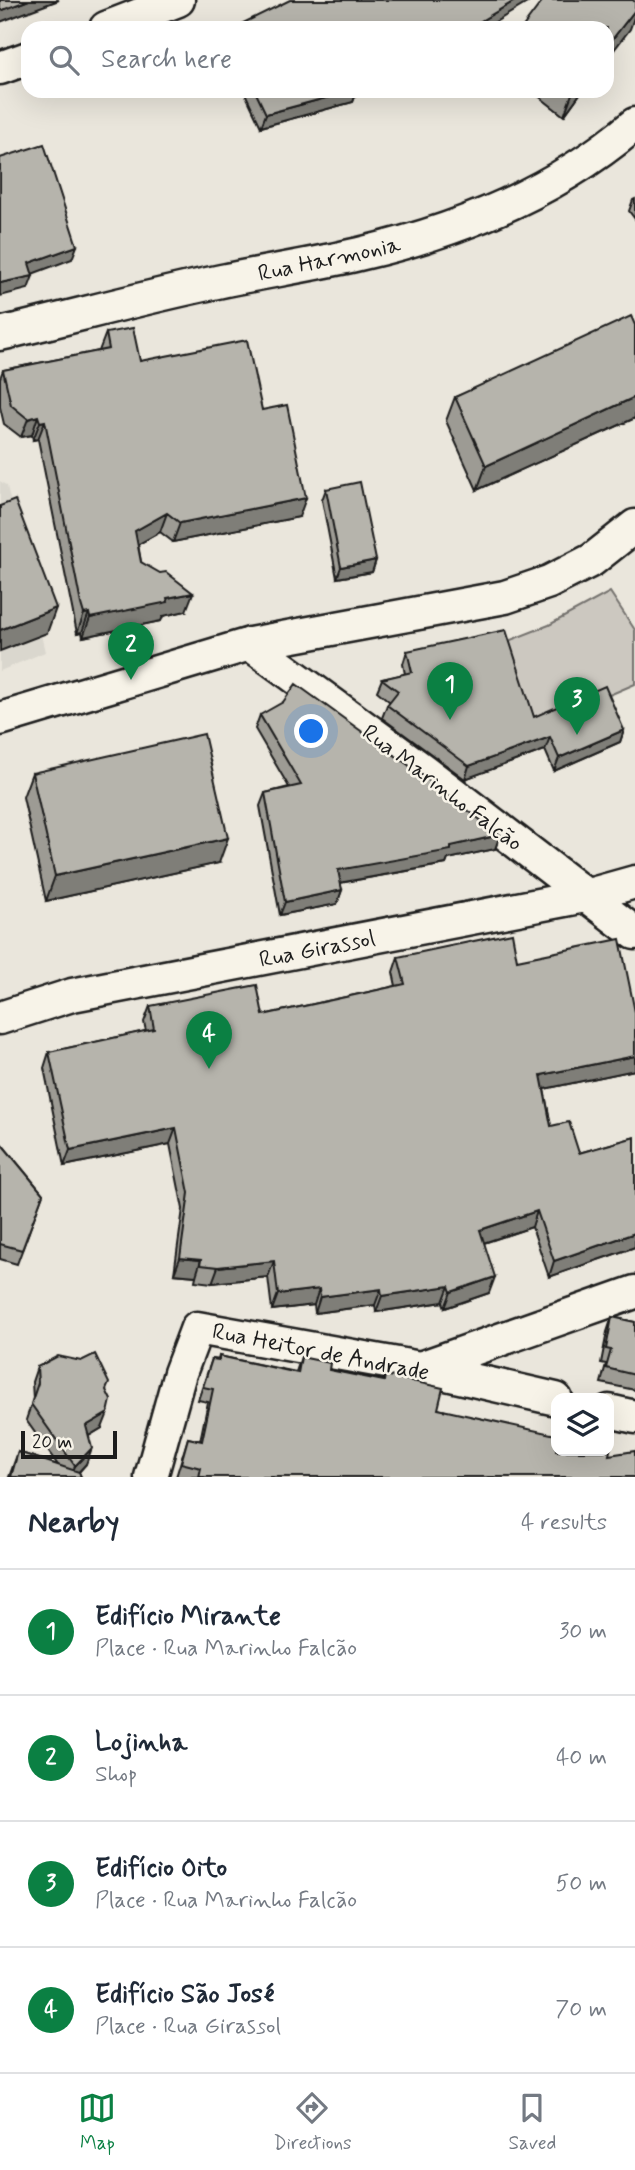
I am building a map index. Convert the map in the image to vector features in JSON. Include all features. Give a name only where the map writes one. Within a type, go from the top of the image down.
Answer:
[{"type":"street","points":[[124,21],[178,0]]},
{"type":"street","points":[[0,68],[21,60]]},
{"type":"street","name":"Rua Harmonia","points":[[0,334],[216,282],[358,254],[422,237],[484,216],[563,177],[607,148],[635,124]]},
{"type":"street","points":[[0,719],[250,644],[505,597],[549,582],[592,560],[635,526]]},
{"type":"street","name":"Rua Marinho Falcão","points":[[250,644],[424,771],[635,933]]},
{"type":"street","name":"Rua Girassol","points":[[0,1018],[72,995],[585,896],[635,882]]},
{"type":"street","points":[[420,1368],[635,1292]]},
{"type":"street","name":"Rua Heitor de Andrade","points":[[151,1477],[180,1373],[197,1328],[420,1368],[551,1398]]},
{"type":"street","points":[[614,1412],[635,1416]]},
{"type":"shaded area","points":[[0,481],[7,486],[45,652],[0,671]]},
{"type":"shaded area","points":[[610,592],[635,630],[635,684],[535,727],[508,641],[549,625]]},
{"type":"building","points":[[0,0],[29,0],[0,11]]},
{"type":"building","points":[[290,0],[516,0],[481,21],[247,21]]},
{"type":"building","points":[[543,0],[635,2],[635,10],[614,37],[614,21],[527,21]]},
{"type":"building","points":[[258,98],[326,98],[266,114]]},
{"type":"building","points":[[44,144],[77,246],[29,263],[33,276],[0,283],[0,158]]},
{"type":"building","points":[[631,316],[635,325],[635,397],[486,466],[455,397]]},
{"type":"building","points":[[133,328],[140,361],[247,340],[262,410],[287,405],[306,498],[180,523],[167,513],[135,531],[141,562],[160,573],[166,572],[193,593],[167,598],[168,602],[90,618],[89,613],[84,614],[81,604],[45,421],[40,422],[38,416],[28,419],[11,405],[3,370],[109,349],[106,333]]},
{"type":"building","points":[[360,482],[376,560],[341,567],[326,489]]},
{"type":"building","points":[[15,500],[56,608],[0,630],[0,506]]},
{"type":"building","points":[[506,630],[534,717],[605,686],[624,730],[559,758],[550,737],[469,766],[387,705],[398,691],[382,679],[412,672],[407,651]]},
{"type":"building","points":[[296,684],[500,835],[451,846],[451,850],[338,870],[342,890],[285,902],[265,793],[301,785],[260,715],[283,702]]},
{"type":"building","points":[[204,734],[228,838],[55,876],[32,773]]},
{"type":"building","points":[[512,933],[517,960],[620,939],[635,1012],[635,1056],[541,1075],[551,1126],[569,1122],[579,1153],[635,1137],[635,1233],[554,1261],[537,1211],[480,1230],[495,1277],[451,1292],[449,1286],[382,1296],[381,1289],[320,1297],[319,1289],[278,1294],[274,1261],[218,1267],[200,1265],[201,1260],[180,1258],[189,1193],[176,1128],[70,1150],[49,1052],[154,1029],[150,1006],[257,985],[263,1015],[405,984],[398,957]]},
{"type":"building","points":[[0,1142],[43,1194],[22,1250],[0,1244]]},
{"type":"building","points":[[612,1317],[635,1322],[635,1375],[606,1368],[611,1350],[606,1349]]},
{"type":"building","points":[[95,1354],[109,1383],[106,1390],[111,1400],[108,1413],[86,1426],[92,1448],[75,1466],[31,1404],[38,1383],[37,1367],[58,1356],[81,1361]]},
{"type":"building","points":[[219,1356],[298,1373],[301,1357],[330,1363],[329,1370],[384,1381],[385,1375],[443,1388],[438,1409],[551,1434],[551,1456],[614,1456],[635,1451],[635,1477],[199,1477],[201,1468],[181,1463],[188,1438],[202,1441],[213,1389],[203,1387],[212,1359],[219,1360]]},
{"type":"building","points":[[18,1452],[79,1472],[81,1477],[11,1477]]},
{"type":"place","name":"Lojinha","points":[[131,680]]},
{"type":"place","name":"Edifício Mirante","points":[[450,720]]},
{"type":"place","name":"Edifício Oito","points":[[577,735]]},
{"type":"place","name":"Edifício São José","points":[[209,1069]]}]
